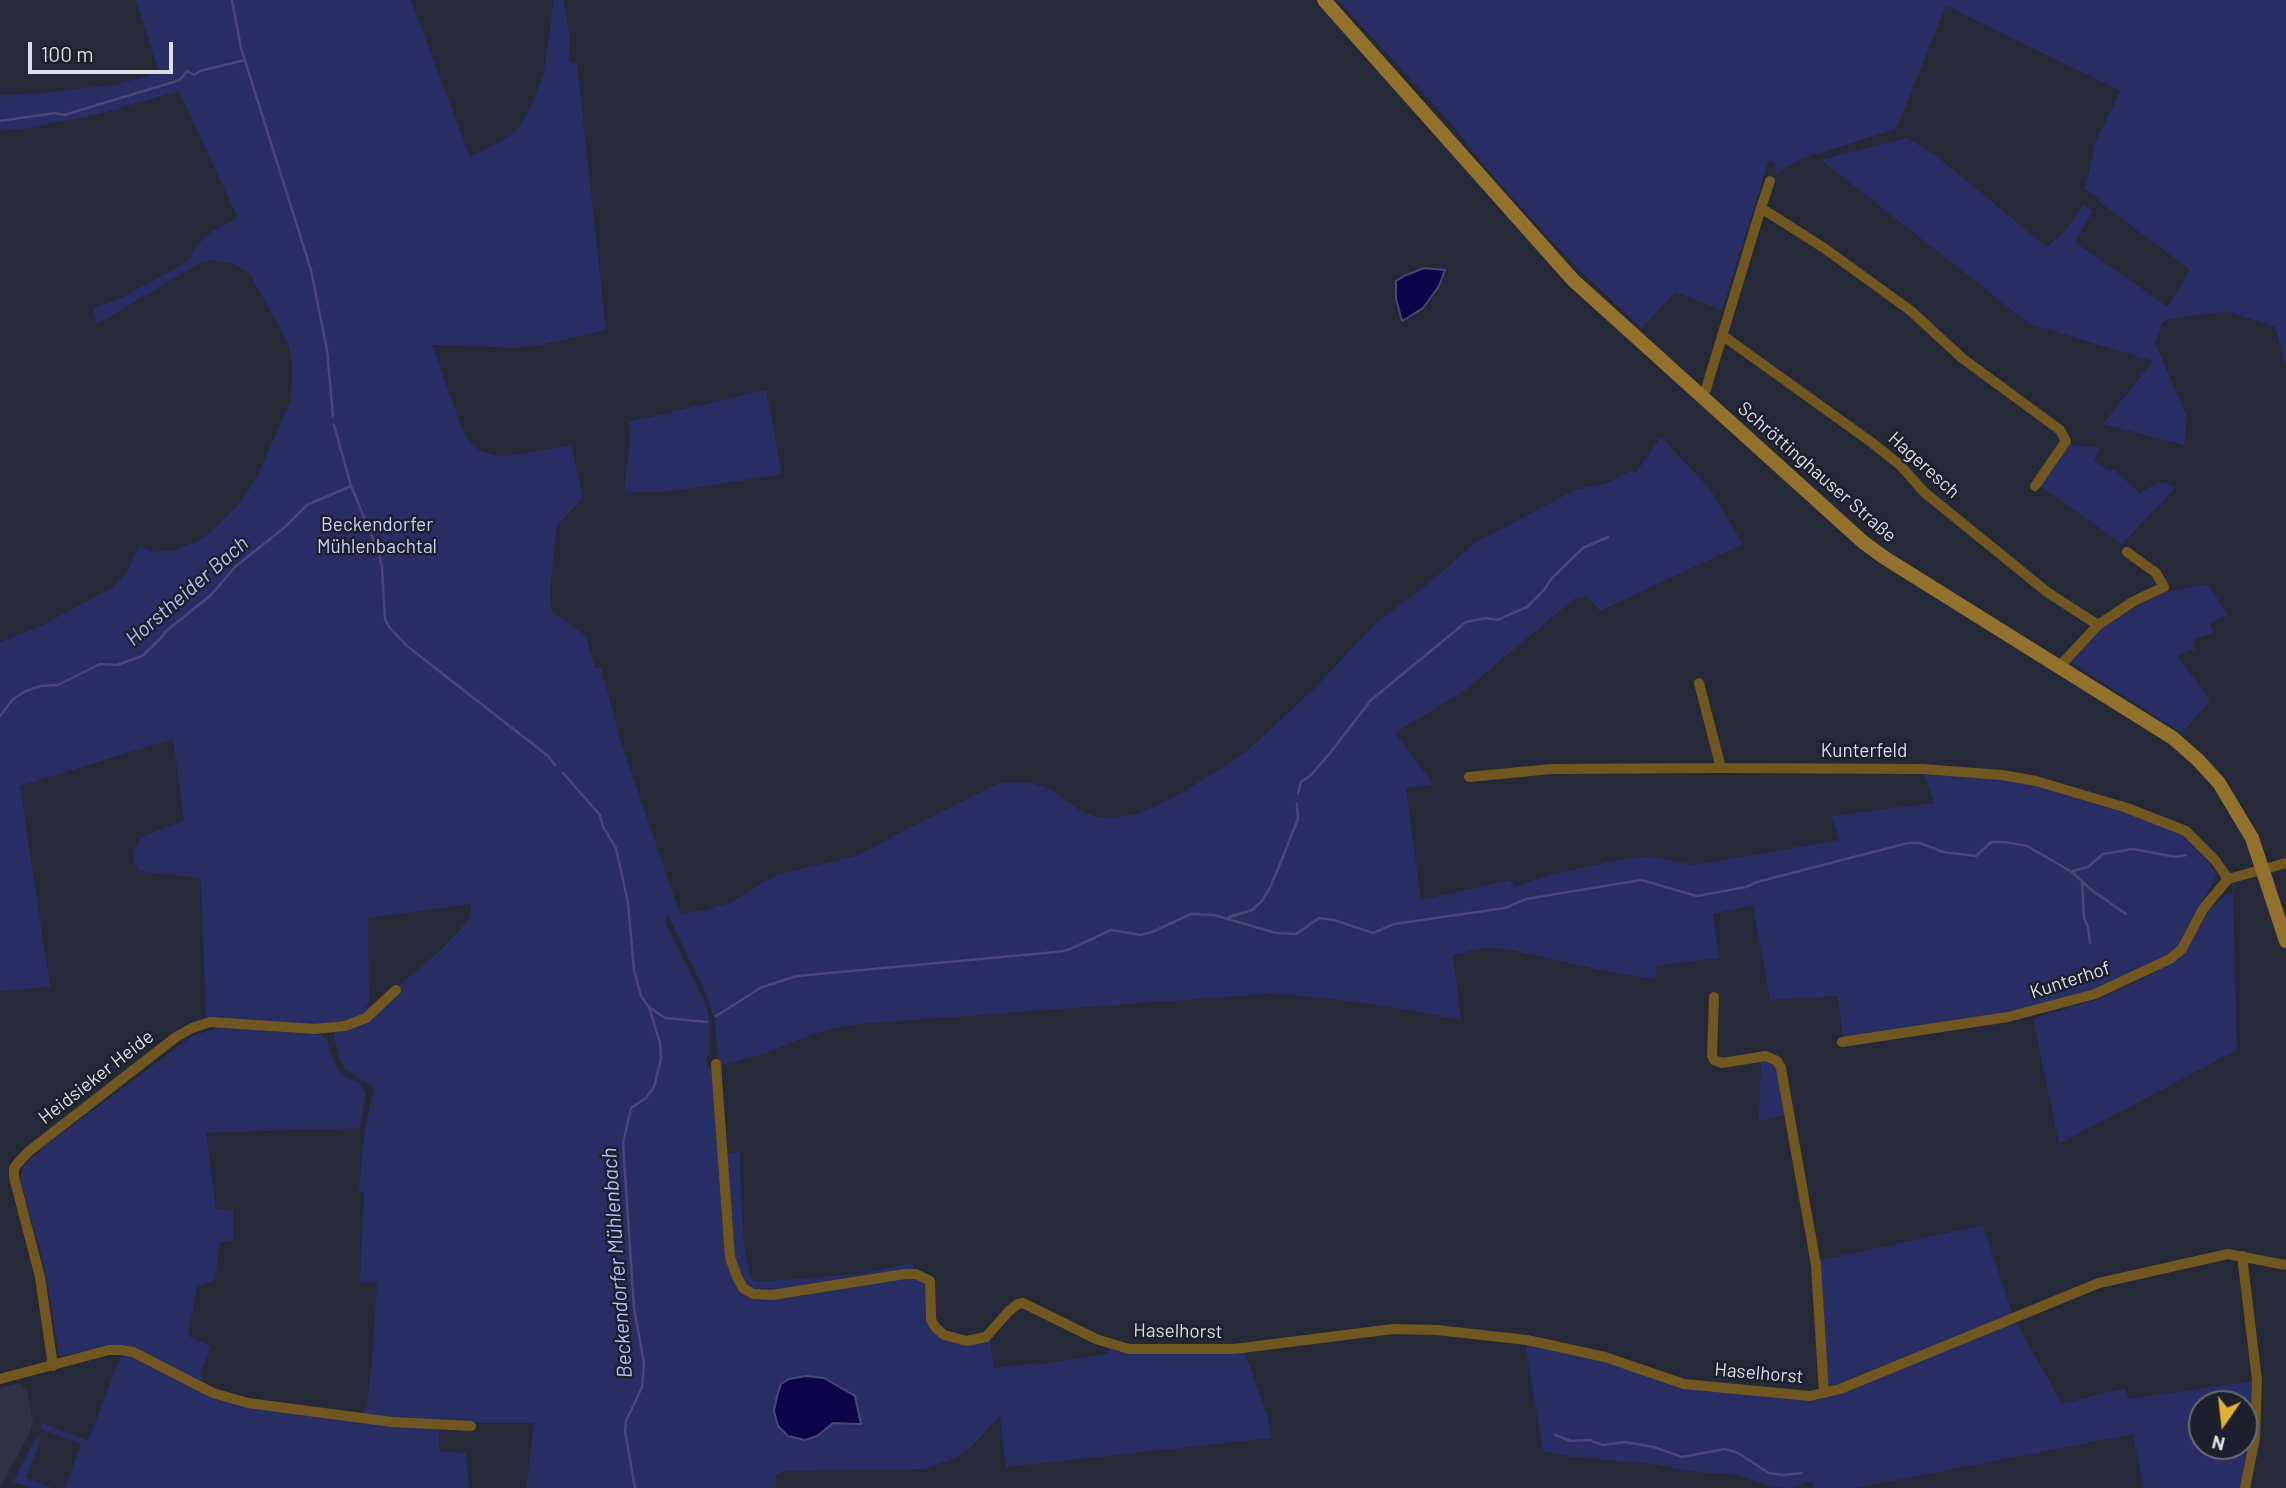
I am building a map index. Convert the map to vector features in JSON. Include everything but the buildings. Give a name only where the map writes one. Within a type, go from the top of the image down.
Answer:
[{"type":"main road","name":"Schröttinghauser Straße","points":[[1324,0],[1573,280],[1863,542],[2173,738],[2198,760],[2219,783],[2252,838],[2286,941]]},
{"type":"street","points":[[1700,396],[1706,389],[1770,181]]},
{"type":"street","points":[[1761,208],[1824,248],[1911,311],[1962,358],[2060,430],[2066,441],[2035,485]]},
{"type":"street","name":"Hageresch","points":[[1722,335],[1871,442],[1900,465],[1924,492],[2047,592],[2098,625]]},
{"type":"street","points":[[2059,667],[2098,625],[2134,601],[2164,587],[2155,573],[2127,552]]},
{"type":"street","points":[[1699,683],[1721,768]]},
{"type":"street","name":"Kunterfeld","points":[[1469,777],[1551,769],[1721,768],[1923,769],[2002,775],[2036,781],[2127,808],[2186,831],[2201,843],[2228,879]]},
{"type":"street","points":[[2228,879],[2286,863]]},
{"type":"street","name":"Kunterhof","points":[[1842,1041],[2008,1017],[2095,994],[2170,958],[2182,949],[2203,909],[2228,879]]},
{"type":"street","name":"Heidsieker Heide","points":[[53,1366],[40,1277],[13,1177],[17,1164],[70,1119],[176,1037],[192,1028],[210,1022],[315,1029],[345,1026],[366,1018],[396,990]]},
{"type":"street","name":"Haselhorst","points":[[1714,997],[1714,1060],[1722,1063],[1766,1056],[1777,1061],[1781,1068],[1816,1265],[1824,1393]]},
{"type":"street","name":"Haselhorst","points":[[716,1064],[730,1257],[740,1284],[754,1294],[772,1294],[905,1274],[916,1275],[930,1281],[930,1313],[936,1328],[944,1335],[967,1341],[986,1337],[1009,1311],[1023,1303],[1096,1339],[1129,1349],[1234,1349],[1393,1329],[1437,1330],[1527,1339],[1605,1357],[1684,1384],[1810,1396],[1840,1389],[2099,1283],[2228,1254],[2286,1265]]},
{"type":"street","points":[[2242,1256],[2257,1380],[2255,1438],[2245,1488]]},
{"type":"street","points":[[0,1379],[109,1350],[121,1350],[133,1352],[214,1392],[241,1402],[392,1422],[471,1426]]},
{"type":"shaded area","points":[[1424,268],[1445,270],[1439,286],[1423,308],[1402,321],[1396,299],[1396,281]]},
{"type":"shaded area","points":[[806,1376],[824,1378],[855,1396],[861,1424],[833,1423],[817,1436],[805,1440],[788,1436],[778,1426],[774,1411],[777,1396],[781,1384],[789,1379]]},
{"type":"shaded area","points":[[19,1383],[27,1391],[33,1421],[29,1434],[0,1488],[0,1388]]},
{"type":"green space","name":"Beckendorfer Mühlenbachtal","points":[[136,0],[411,0],[470,157],[516,131],[529,111],[544,72],[554,0],[563,0],[570,37],[569,61],[577,63],[606,330],[517,348],[432,345],[463,431],[480,451],[502,457],[571,445],[583,498],[557,525],[550,589],[551,610],[586,636],[595,668],[601,668],[621,742],[680,914],[729,903],[776,875],[860,855],[999,783],[1027,782],[1050,789],[1081,811],[1096,817],[1115,818],[1137,814],[1176,797],[1247,751],[1314,689],[1375,624],[1429,583],[1476,542],[1575,490],[1607,483],[1630,471],[1636,473],[1661,437],[1710,489],[1743,544],[1600,611],[1587,596],[1574,599],[1464,691],[1395,733],[1434,785],[1406,788],[1421,900],[1509,880],[1516,886],[1549,875],[1619,860],[1650,856],[1692,865],[1839,840],[1832,816],[1934,803],[1924,773],[2001,779],[2035,786],[2184,833],[2198,846],[2216,873],[2214,880],[2177,948],[2167,957],[2107,986],[2009,1016],[1843,1039],[1838,996],[1770,1000],[1753,905],[1713,914],[1719,958],[1656,966],[1657,979],[1614,973],[1507,949],[1483,948],[1453,955],[1461,1020],[1387,1006],[1265,994],[857,1024],[830,1029],[767,1053],[718,1066],[715,1021],[707,996],[667,913],[666,925],[705,1002],[709,1018],[710,1055],[706,1057],[707,1069],[713,1068],[725,1243],[734,1282],[746,1296],[755,1300],[916,1277],[928,1282],[929,1321],[943,1338],[990,1338],[994,1368],[1108,1354],[1109,1346],[1130,1352],[1245,1353],[1268,1418],[1272,1438],[1006,1467],[1000,1416],[973,1445],[953,1459],[925,1469],[783,1471],[776,1475],[776,1488],[526,1488],[534,1423],[464,1423],[362,1415],[367,1406],[377,1283],[360,1282],[364,1194],[359,1189],[365,1129],[374,1087],[345,1069],[340,1061],[334,1037],[335,1032],[346,1029],[345,1020],[308,1027],[206,1019],[201,878],[139,870],[134,862],[133,851],[140,840],[184,821],[173,739],[20,786],[50,987],[0,991],[0,642],[37,628],[112,588],[127,572],[139,546],[154,552],[174,550],[198,541],[212,531],[241,502],[257,477],[291,400],[292,360],[288,343],[250,274],[235,264],[214,260],[202,262],[97,324],[93,308],[117,300],[177,268],[193,257],[191,255],[195,247],[211,232],[238,218],[179,91],[99,114],[0,131],[0,95],[120,84],[159,72]],"holes":[[[471,904],[470,918],[446,945],[412,975],[364,1008],[369,1002],[368,918]]]},
{"type":"green space","points":[[1338,0],[2286,0],[2286,367],[2275,327],[2226,311],[2170,319],[2162,323],[2155,343],[2187,417],[2184,445],[2103,424],[2153,361],[2030,324],[1821,160],[1907,138],[1935,155],[2047,247],[2064,232],[2084,205],[2093,211],[2075,242],[2168,307],[2190,270],[2085,189],[2093,147],[2121,91],[1946,6],[1896,129],[1800,159],[1776,174],[1775,163],[1769,160],[1722,310],[1675,292],[1642,328],[1576,267],[1498,182],[1448,120]]},
{"type":"green space","points":[[766,390],[782,474],[677,491],[626,493],[624,490],[630,441],[629,422]]},
{"type":"green space","points":[[2069,444],[2101,448],[2094,460],[2105,468],[2116,471],[2139,493],[2159,482],[2177,486],[2122,544],[2039,485]]},
{"type":"green space","points":[[2208,584],[2228,615],[2210,623],[2213,633],[2193,639],[2195,649],[2177,655],[2210,701],[2182,733],[2069,661],[2102,628],[2139,605],[2165,592]]},
{"type":"green space","points":[[2233,892],[2237,1050],[2059,1144],[2033,1019],[2095,1000],[2143,979],[2180,957],[2206,913],[2218,901]]},
{"type":"green space","points":[[220,1027],[321,1035],[326,1038],[335,1065],[366,1093],[360,1128],[206,1133],[216,1209],[233,1210],[233,1240],[220,1242],[215,1280],[197,1286],[188,1336],[211,1346],[200,1373],[204,1380],[194,1380],[131,1349],[117,1345],[59,1356],[45,1269],[20,1178],[24,1165],[45,1146],[183,1043],[193,1036]]},
{"type":"green space","points":[[1761,1060],[1770,1061],[1777,1069],[1786,1115],[1759,1121]]},
{"type":"green space","points":[[740,1152],[745,1252],[751,1278],[755,1282],[860,1274],[912,1263],[914,1271],[765,1293],[748,1288],[735,1263],[726,1153]]},
{"type":"green space","points":[[1983,1225],[2012,1313],[1827,1388],[1818,1261]]},
{"type":"green space","points":[[2016,1322],[2062,1404],[2125,1388],[2128,1399],[2188,1390],[2188,1460],[2246,1460],[2241,1488],[2144,1488],[2133,1434],[1856,1488],[1813,1488],[1812,1481],[1788,1488],[1769,1486],[1739,1475],[1572,1457],[1543,1451],[1525,1342],[1604,1360],[1683,1387],[1810,1401],[1841,1394]]},
{"type":"green space","points":[[122,1353],[213,1395],[439,1428],[439,1451],[466,1453],[469,1488],[65,1488],[81,1444],[39,1429],[42,1423],[88,1441]]},
{"type":"green space","points":[[2253,1381],[2253,1390],[2190,1390]]},
{"type":"green space","points":[[37,1436],[41,1438],[26,1478],[53,1488],[34,1488],[13,1482]]},
{"type":"waterway","name":"Beckendorfer Mühlenbach","points":[[232,0],[241,48],[311,270],[327,350],[333,416]]},
{"type":"waterway","points":[[0,121],[55,113],[64,115],[180,80],[187,71],[194,75],[200,71],[245,60]]},
{"type":"waterway","name":"Beckendorfer Mühlenbach","points":[[334,425],[351,486],[379,553],[385,619],[389,627],[407,646],[548,756],[555,765]]},
{"type":"waterway","name":"Horstheider Bach","points":[[0,716],[13,699],[26,691],[41,686],[58,685],[100,664],[117,665],[142,656],[165,632],[211,595],[235,567],[285,527],[307,505],[351,486]]},
{"type":"waterway","points":[[1298,794],[1301,782],[1311,775],[1330,753],[1371,700],[1466,622],[1486,618],[1497,620],[1527,607],[1583,548],[1608,537]]},
{"type":"waterway","name":"Beckendorfer Mühlenbach","points":[[563,773],[600,815],[603,827],[616,848],[628,903],[634,970],[641,996],[649,1007],[660,1043],[661,1059],[654,1087],[646,1098],[631,1108],[623,1143],[634,1308],[644,1363],[642,1387],[626,1421],[625,1431],[635,1488]]},
{"type":"waterway","points":[[1229,917],[1252,910],[1262,901],[1271,886],[1298,819],[1297,804]]},
{"type":"waterway","points":[[716,1016],[762,987],[797,976],[1056,952],[1068,950],[1111,930],[1141,935],[1152,932],[1191,914],[1214,915],[1276,933],[1296,934],[1319,918],[1373,933],[1394,924],[1505,908],[1526,899],[1641,880],[1697,896],[1746,887],[1908,843],[1920,843],[1943,852],[1976,856],[1991,842],[2027,846],[2072,872],[2090,889],[2126,914]]},
{"type":"waterway","points":[[2073,871],[2088,867],[2103,854],[2133,849],[2176,857],[2186,855]]},
{"type":"waterway","points":[[2082,881],[2084,918],[2090,943]]},
{"type":"waterway","points":[[649,1007],[665,1018],[707,1022]]},
{"type":"waterway","points":[[1555,1435],[1571,1441],[1589,1440],[1603,1445],[1625,1442],[1654,1447],[1682,1457],[1725,1449],[1738,1453],[1769,1473],[1802,1473]]}]
